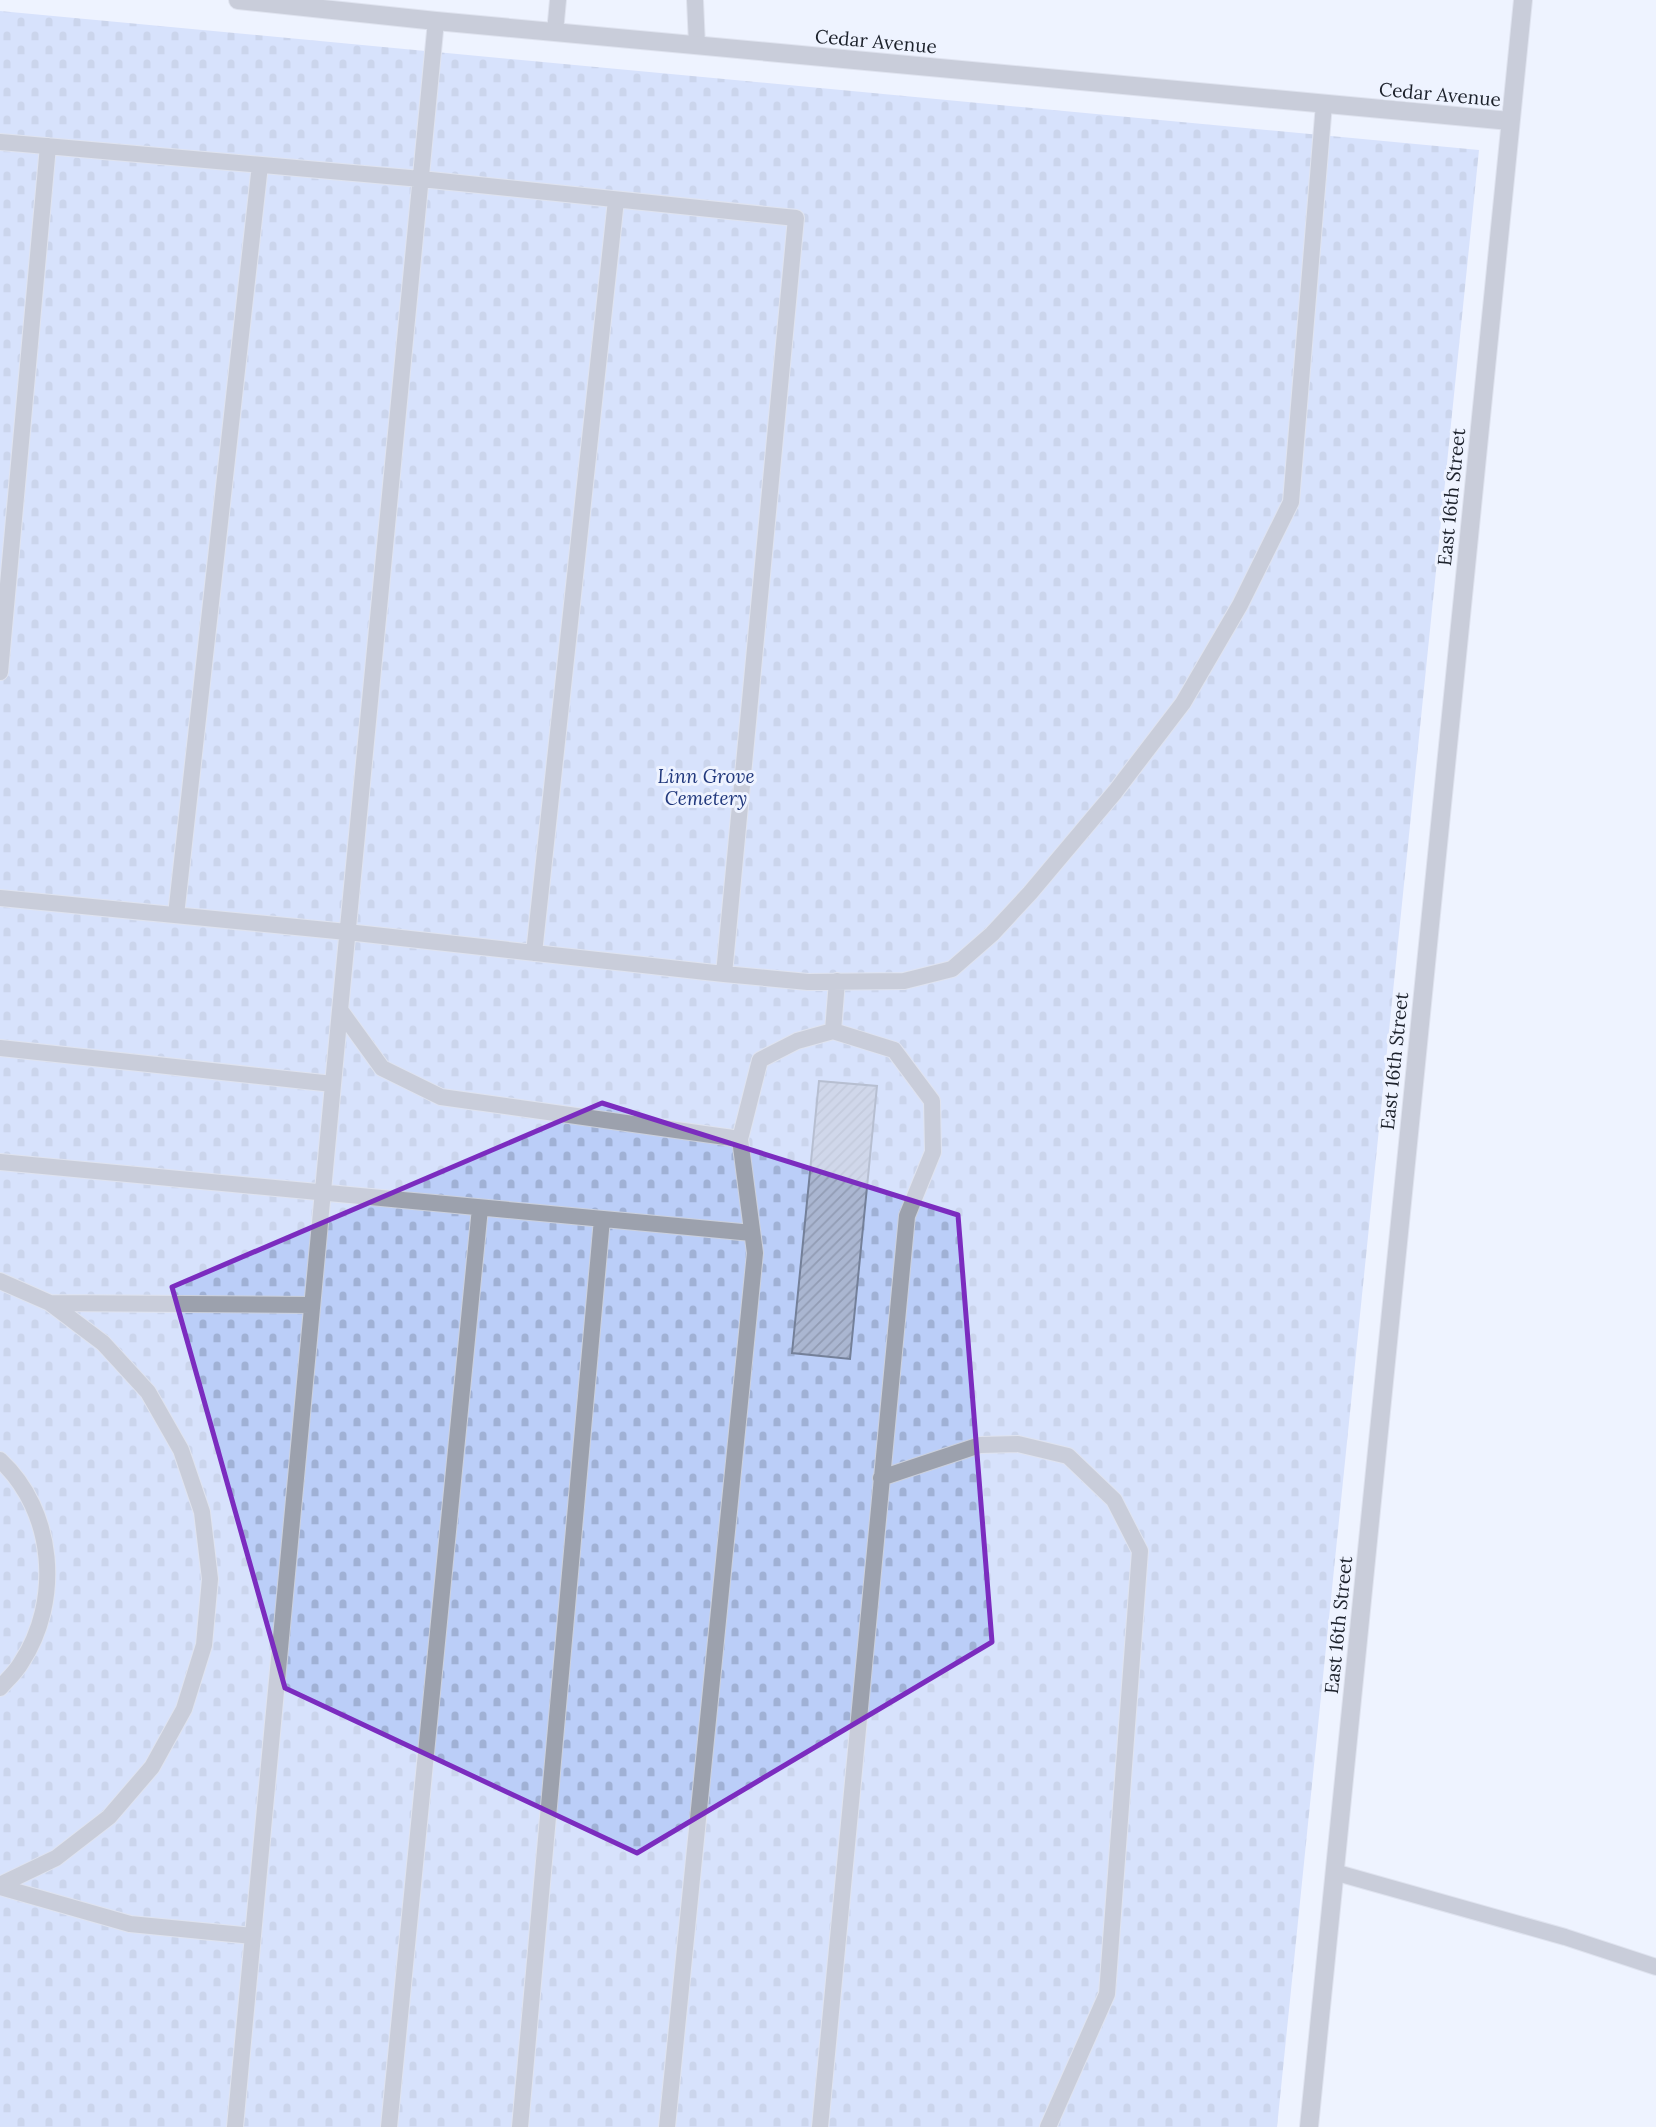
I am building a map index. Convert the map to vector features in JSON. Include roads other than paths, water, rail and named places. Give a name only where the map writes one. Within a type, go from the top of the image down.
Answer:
[{"type":"street","name":"Cedar Avenue","points":[[238,0],[436,21],[1510,121]]},
{"type":"street","name":"East 16th Street","points":[[1309,2127],[1523,0]]},
{"type":"lane","points":[[555,32],[558,0]]},
{"type":"lane","points":[[695,0],[697,45]]},
{"type":"lane","points":[[235,2127],[436,21]]},
{"type":"lane","points":[[0,898],[808,982],[904,981],[952,969],[992,934],[1115,792],[1183,703],[1240,605],[1291,502],[1324,104]]},
{"type":"lane","points":[[0,142],[421,179],[796,218],[724,974]]},
{"type":"lane","points":[[0,671],[48,146]]},
{"type":"lane","points":[[176,915],[260,165]]},
{"type":"lane","points":[[534,953],[616,200]]},
{"type":"lane","points":[[833,1031],[837,982]]},
{"type":"lane","points":[[340,1010],[382,1068],[441,1097],[740,1139]]},
{"type":"lane","points":[[667,2127],[755,1253],[740,1139],[760,1060],[797,1041],[833,1031],[894,1050],[932,1101],[933,1152],[906,1216],[820,2127]]},
{"type":"lane","points":[[0,1048],[333,1084]]},
{"type":"lane","points":[[0,1162],[752,1233]]},
{"type":"lane","points":[[389,2127],[481,1208]]},
{"type":"lane","points":[[520,2127],[602,1219]]},
{"type":"lane","points":[[0,1281],[50,1304],[103,1343],[148,1392],[181,1450],[202,1513],[210,1578],[204,1645],[184,1709],[152,1767],[109,1817],[56,1858],[0,1886]]},
{"type":"lane","points":[[50,1304],[313,1305]]},
{"type":"lane","points":[[881,1478],[980,1445],[1018,1444],[1068,1456],[1114,1500],[1140,1550],[1107,1993],[1048,2127]]},
{"type":"lane","points":[[0,1460],[11,1470],[33,1505],[46,1545],[48,1586],[39,1627],[21,1664],[0,1688]]},
{"type":"lane","points":[[1334,1872],[1566,1937],[1656,1967]]},
{"type":"lane","points":[[0,1886],[130,1924],[253,1936]]},
{"type":"park label","name":"Linn Grove Cemetery","points":[[706,787]]}]
